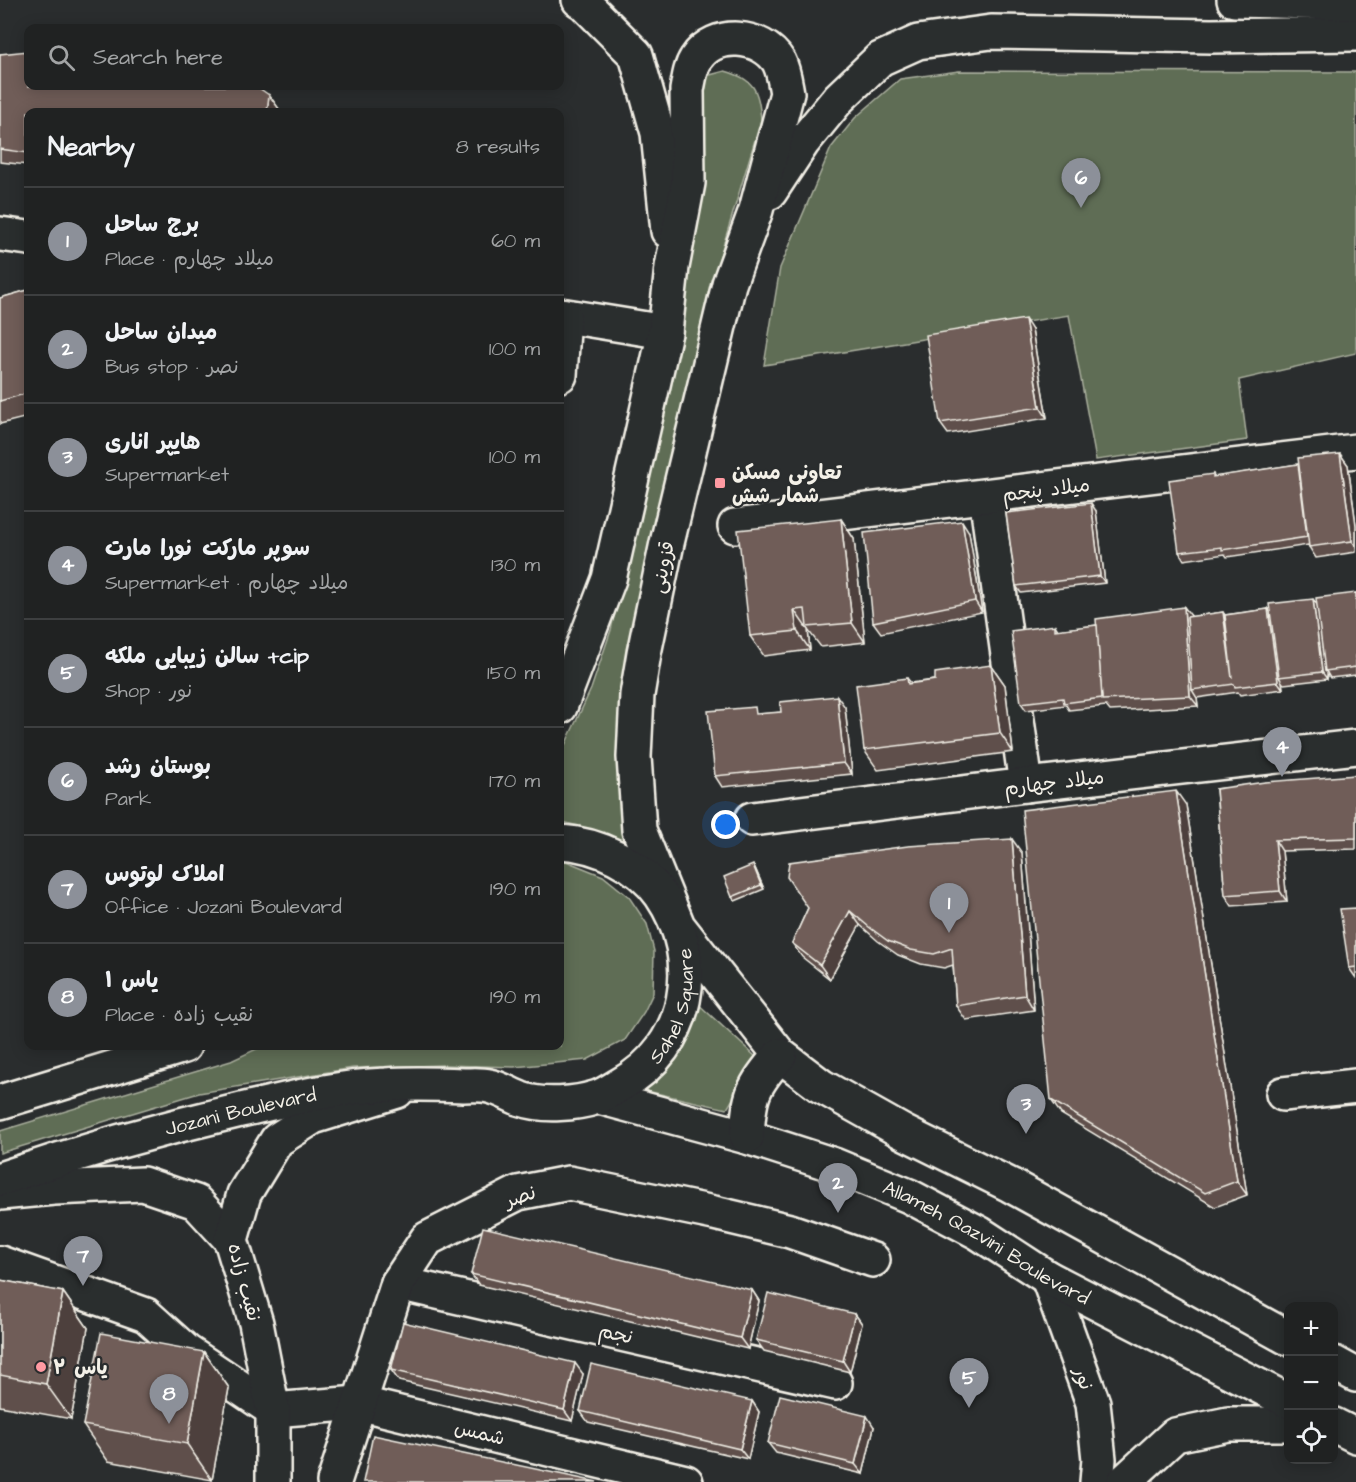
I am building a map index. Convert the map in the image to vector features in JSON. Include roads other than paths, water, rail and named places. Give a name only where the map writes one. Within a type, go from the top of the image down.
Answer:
[{"type":"main road","points":[[579,0],[585,3],[636,55],[658,133],[672,267]]},
{"type":"main road","points":[[1234,0],[1356,3]]},
{"type":"main road","points":[[756,210],[803,142],[839,98],[880,59],[918,42],[992,32],[1210,36],[1356,34]]},
{"type":"main road","points":[[564,697],[609,579],[665,332],[672,267],[688,183],[687,90],[690,75],[696,59],[708,47],[722,40],[740,39],[755,42],[768,50],[778,62],[784,76],[787,93],[756,210]]},
{"type":"main road","name":"قزوینی","points":[[678,926],[639,830],[634,757],[637,695],[666,543],[729,284],[756,210]]},
{"type":"main road","points":[[0,234],[24,237]]},
{"type":"main road","points":[[564,316],[665,332]]},
{"type":"main road","name":"میلاد پنجم","points":[[735,526],[1356,451]]},
{"type":"main road","points":[[986,496],[1026,785]]},
{"type":"main road","name":"میلاد چهارم","points":[[752,819],[1356,747]]},
{"type":"main road","name":"Sahel Square","points":[[489,1086],[524,1100],[562,1104],[599,1097],[636,1077],[665,1046],[682,1008],[687,967],[678,926],[660,893],[633,867],[599,849],[564,843]]},
{"type":"main road","points":[[678,926],[780,1055],[821,1086],[1020,1191],[1284,1336]]},
{"type":"main road","points":[[0,1102],[171,1050]]},
{"type":"main road","points":[[747,1137],[750,1100],[755,1086],[780,1055]]},
{"type":"main road","name":"Jozani Boulevard","points":[[0,1179],[168,1127],[303,1096],[363,1086],[421,1083],[489,1086]]},
{"type":"main road","name":"نقیب زاده","points":[[273,1482],[273,1410],[256,1323],[231,1240],[244,1194],[277,1140],[313,1117],[421,1083]]},
{"type":"main road","points":[[1283,1094],[1356,1086]]},
{"type":"main road","name":"Allameh Qazvini Boulevard","points":[[599,1097],[747,1137],[834,1165],[909,1196],[979,1233],[1048,1278],[1284,1399]]},
{"type":"main road","name":"نصر","points":[[334,1482],[398,1283],[427,1239],[518,1193],[568,1183],[790,1231],[873,1260]]},
{"type":"main road","points":[[0,1193],[143,1184],[196,1202],[231,1240]]},
{"type":"main road","points":[[0,1263],[146,1316],[187,1352],[273,1410]]},
{"type":"main road","name":"نور","points":[[1048,1278],[1093,1403],[1099,1459],[1097,1482]]},
{"type":"main road","name":"نجم","points":[[398,1283],[835,1383]]},
{"type":"main road","points":[[1338,1365],[1356,1375]]},
{"type":"main road","name":"شمس","points":[[273,1410],[358,1403],[686,1482]]},
{"type":"main road","points":[[1124,1482],[1175,1435],[1228,1424],[1284,1424]]},
{"type":"place","name":"بوستان رشد","points":[[1081,208]]},
{"type":"place","name":"تعاونی مسکن شمار شش","points":[[720,483]]},
{"type":"place","name":"سوپر مارکت نورا مارت","points":[[1282,777]]},
{"type":"place","name":"برج ساحل","points":[[949,933]]},
{"type":"place","name":"هايپر اناری","points":[[1026,1134]]},
{"type":"place","name":"میدان ساحل","points":[[838,1213]]},
{"type":"place","name":"املاک لوتوس","points":[[83,1286]]},
{"type":"place","name":"یاس ۲","points":[[41,1367]]},
{"type":"place","name":"سالن زیبایی ملکه +cip","points":[[969,1408]]},
{"type":"place","name":"یاس ۱","points":[[169,1424]]}]
